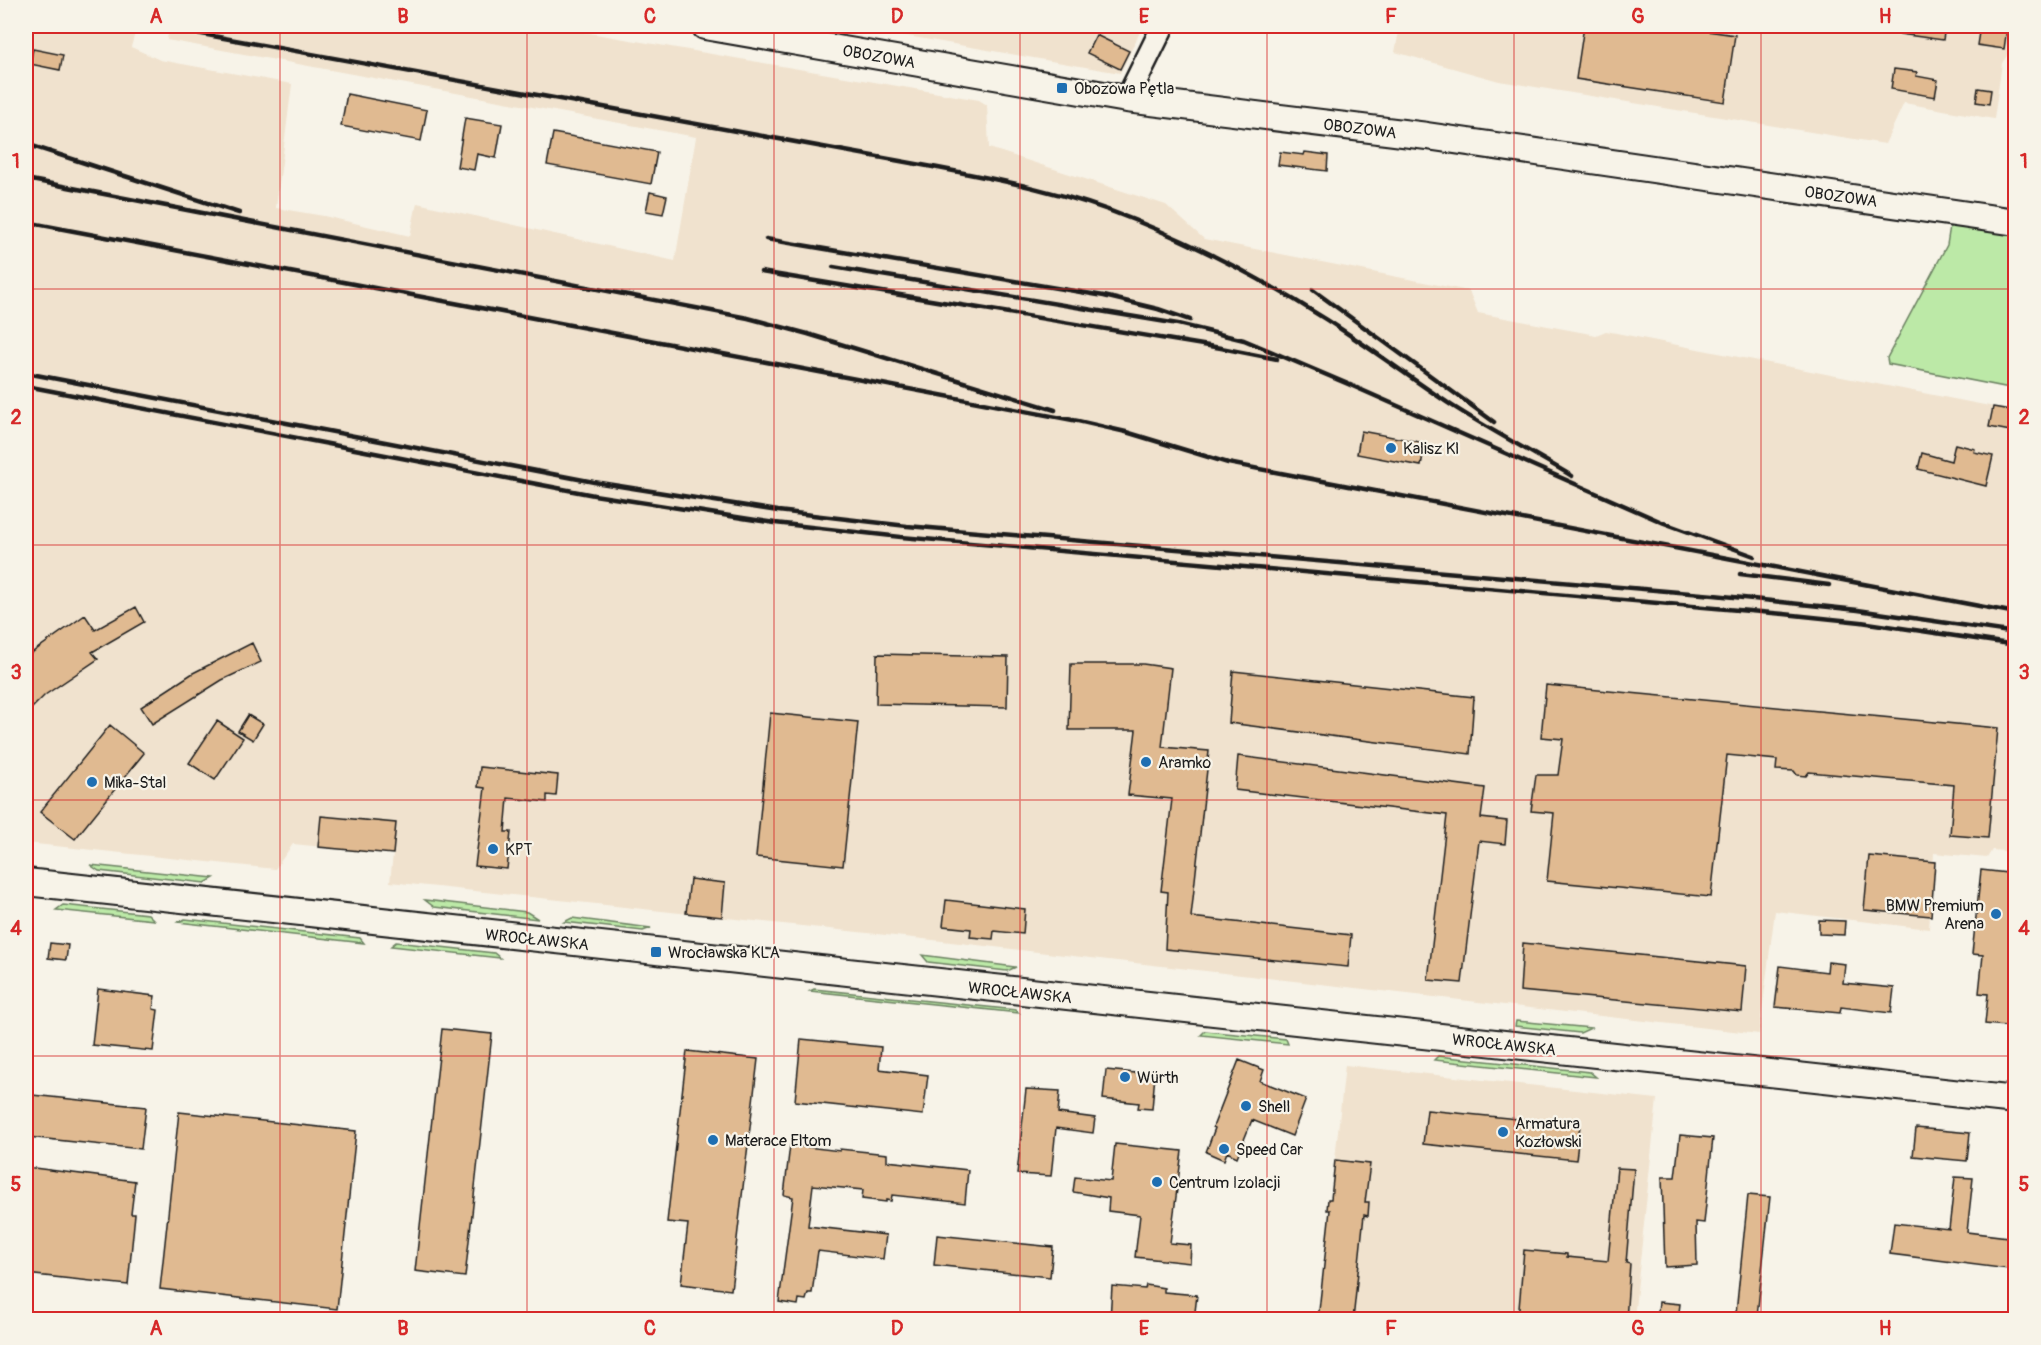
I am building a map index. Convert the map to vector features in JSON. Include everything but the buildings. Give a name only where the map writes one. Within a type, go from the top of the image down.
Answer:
[{"type":"street","name":"OBOZOWA","points":[[705,26],[1127,99],[1456,140],[2016,222]]},
{"type":"street","points":[[1127,99],[1163,26]]},
{"type":"street","name":"WROCŁAWSKA","points":[[26,882],[2016,1100]]},
{"type":"shaded area","points":[[26,26],[137,26],[131,47],[160,60],[292,84],[276,208],[324,216],[410,236],[417,203],[675,261],[696,137],[167,40],[169,26],[549,26],[979,100],[987,105],[989,148],[1166,205],[1204,239],[1469,291],[1478,313],[1596,335],[1606,331],[2015,411],[2015,852],[1992,850],[1987,858],[1934,853],[1929,929],[1775,911],[1759,1034],[942,941],[390,882],[393,854],[293,844],[275,869],[26,843]]},
{"type":"shaded area","points":[[850,26],[1143,26],[1120,73]]},
{"type":"shaded area","points":[[1400,26],[2016,26],[2015,44],[2002,63],[1994,119],[1904,103],[1885,144],[1499,81],[1395,52]]},
{"type":"shaded area","points":[[1345,1065],[1657,1099],[1634,1319],[1318,1320]]},
{"type":"green space","points":[[1950,226],[2015,235],[2015,389],[1888,364],[1887,358],[1947,245]]},
{"type":"green space","points":[[90,865],[214,878],[205,883],[99,871]]},
{"type":"green space","points":[[425,900],[527,912],[538,919],[434,907]]},
{"type":"green space","points":[[63,905],[148,914],[154,920],[56,910]]},
{"type":"green space","points":[[572,918],[651,928],[643,931],[564,922]]},
{"type":"green space","points":[[185,919],[360,938],[364,943],[178,922]]},
{"type":"green space","points":[[396,942],[494,953],[500,958],[391,946]]},
{"type":"green space","points":[[922,955],[1016,967],[1007,971],[928,962]]},
{"type":"green space","points":[[814,989],[1016,1010],[1019,1013],[810,991]]},
{"type":"green space","points":[[1516,1021],[1591,1028],[1580,1033],[1515,1026]]},
{"type":"green space","points":[[1205,1031],[1286,1039],[1288,1044],[1201,1035]]},
{"type":"green space","points":[[1438,1056],[1590,1072],[1596,1077],[1434,1060]]},
{"type":"railway","points":[[158,26],[933,167],[1010,182],[1085,202],[1159,230],[1257,278],[1327,320],[1451,405],[1572,476]]},
{"type":"railway","points":[[26,144],[239,213]]},
{"type":"railway","points":[[26,179],[748,318],[808,334],[1055,410]]},
{"type":"railway","points":[[26,222],[1078,421],[1126,432],[1228,463],[2016,613]]},
{"type":"railway","points":[[766,239],[1104,296],[1158,309],[1190,320]]},
{"type":"railway","points":[[833,267],[1178,324],[1244,340],[1664,523],[1754,556]]},
{"type":"railway","points":[[761,272],[1277,359]]},
{"type":"railway","points":[[1313,290],[1494,422]]},
{"type":"railway","points":[[26,373],[594,482],[778,511],[907,526],[1714,595],[1858,610],[2016,633]]},
{"type":"railway","points":[[26,386],[594,495],[775,523],[901,537],[1784,614],[1861,622],[2016,645]]},
{"type":"railway","points":[[1740,574],[1829,585]]},
{"type":"place","name":"Obozowa Pętla","points":[[1062,88]]},
{"type":"place","name":"Kalisz Kl","points":[[1391,448]]},
{"type":"place","name":"Aramko","points":[[1146,762]]},
{"type":"place","name":"Mika-Stal","points":[[92,782]]},
{"type":"place","name":"KPT","points":[[493,849]]},
{"type":"place","name":"BMW Premium Arena","points":[[1996,914]]},
{"type":"place","name":"Wrocławska KLA","points":[[656,952]]},
{"type":"place","name":"Würth","points":[[1125,1077]]},
{"type":"place","name":"Shell","points":[[1246,1106]]},
{"type":"place","name":"Armatura Kozłowski","points":[[1503,1132]]},
{"type":"place","name":"Materace Eltom","points":[[713,1140]]},
{"type":"place","name":"Speed Car","points":[[1224,1149]]},
{"type":"place","name":"Centrum Izolacji","points":[[1157,1182]]}]
